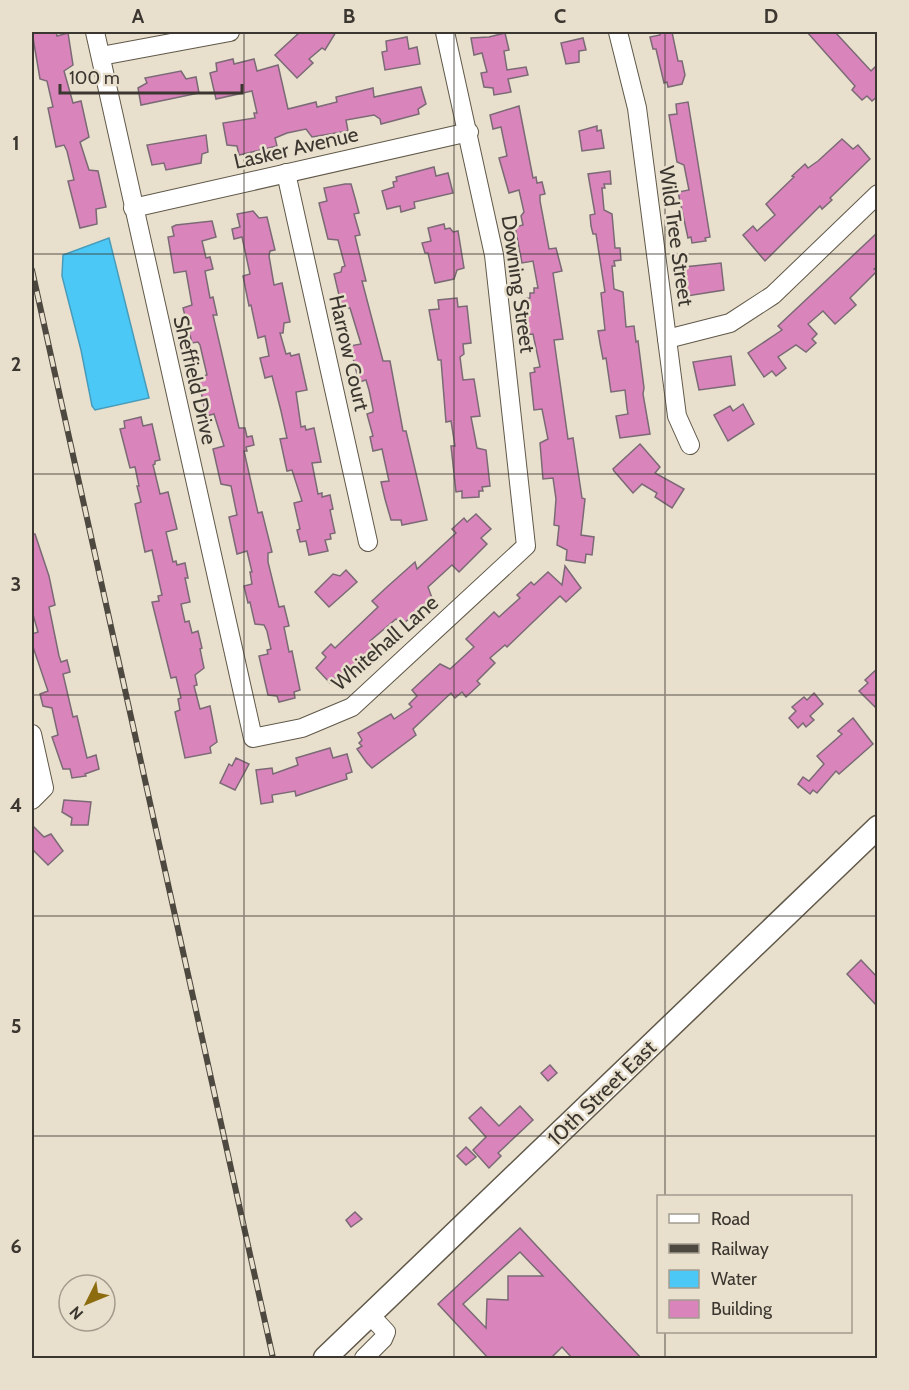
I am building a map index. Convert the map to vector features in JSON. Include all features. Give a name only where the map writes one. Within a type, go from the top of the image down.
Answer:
[{"type":"main road","name":"10th Street East","points":[[325,1359],[878,827]]},
{"type":"street","name":"Sheffield Drive","points":[[95,32],[253,738]]},
{"type":"street","points":[[100,56],[230,32]]},
{"type":"street","name":"Downing Street","points":[[445,32],[469,132],[494,255],[526,546]]},
{"type":"street","name":"Wild Tree Street","points":[[618,32],[637,108],[677,416],[690,445]]},
{"type":"street","name":"Lasker Avenue","points":[[133,208],[469,132]]},
{"type":"street","name":"Harrow Court","points":[[286,173],[368,542]]},
{"type":"street","points":[[667,339],[730,323],[773,295],[878,194]]},
{"type":"street","name":"Whitehall Lane","points":[[253,738],[302,728],[352,707],[526,546]]},
{"type":"street","points":[[32,734],[44,788],[32,800]]},
{"type":"street","points":[[364,1359],[383,1339],[386,1332],[371,1316]]},
{"type":"water","points":[[109,238],[149,398],[95,410],[92,406],[81,350],[62,276],[63,255]]},
{"type":"building","points":[[32,32],[56,32],[57,36],[68,33],[73,65],[64,71],[73,103],[81,101],[89,137],[80,142],[89,170],[98,171],[106,207],[96,209],[97,224],[80,228],[68,181],[74,180],[67,151],[64,145],[56,147],[48,108],[53,107],[47,81],[40,79]]},
{"type":"building","points":[[300,32],[336,32],[325,50],[322,48],[309,59],[313,63],[297,78],[275,55]]},
{"type":"building","points":[[659,32],[672,32],[678,61],[682,61],[685,75],[682,84],[668,87],[667,82],[664,83],[656,49],[653,49],[650,37],[660,35]]},
{"type":"building","points":[[807,32],[835,32],[871,71],[878,64],[878,96],[872,101],[867,96],[862,100],[852,90],[855,86]]},
{"type":"building","points":[[505,33],[509,50],[504,51],[507,70],[526,67],[528,75],[508,79],[511,92],[494,95],[493,88],[484,87],[481,73],[487,72],[482,53],[474,55],[471,38]]},
{"type":"building","points":[[407,37],[409,49],[417,47],[420,64],[385,70],[382,52],[387,51],[386,41]]},
{"type":"building","points":[[583,38],[586,50],[579,51],[579,62],[566,64],[561,43]]},
{"type":"building","points":[[233,59],[234,64],[254,59],[257,71],[278,65],[288,109],[316,102],[317,107],[337,102],[336,97],[373,88],[374,97],[421,87],[426,104],[418,109],[419,114],[381,124],[380,119],[374,115],[346,120],[348,131],[312,137],[306,129],[287,133],[275,138],[277,146],[239,155],[237,146],[227,145],[223,123],[255,118],[254,113],[257,113],[252,91],[216,99],[210,73],[217,71],[216,63]]},
{"type":"building","points":[[181,71],[186,79],[196,77],[199,93],[141,105],[138,88],[147,83],[145,78]]},
{"type":"building","points":[[688,102],[710,237],[705,238],[706,241],[692,243],[691,237],[688,238],[678,192],[689,190],[684,165],[677,162],[669,115],[677,114],[676,104]]},
{"type":"building","points":[[519,106],[533,178],[536,177],[537,183],[542,182],[545,194],[540,195],[540,201],[549,249],[556,248],[562,271],[553,273],[563,339],[554,340],[568,439],[573,438],[582,498],[585,499],[581,535],[594,537],[592,555],[586,554],[585,563],[566,560],[567,550],[557,545],[559,526],[554,525],[556,499],[553,478],[543,479],[540,443],[548,439],[542,409],[534,410],[530,373],[535,372],[534,368],[540,367],[533,334],[525,335],[522,299],[530,298],[530,293],[534,293],[534,288],[538,288],[533,261],[522,263],[515,227],[523,225],[521,216],[524,212],[519,190],[509,193],[499,158],[507,156],[501,127],[493,129],[490,115]]},
{"type":"building","points":[[597,126],[597,131],[601,130],[604,148],[582,151],[579,131]]},
{"type":"building","points":[[206,135],[208,152],[202,154],[201,163],[166,170],[164,163],[152,165],[147,145]]},
{"type":"building","points":[[842,139],[853,149],[858,145],[870,159],[830,198],[832,200],[822,209],[820,206],[765,261],[743,235],[753,226],[757,231],[775,215],[766,204],[794,177],[792,176],[805,164],[808,168],[818,161]]},
{"type":"building","points":[[434,167],[436,176],[448,173],[453,193],[414,202],[415,208],[401,212],[400,206],[387,209],[382,191],[394,187],[393,182],[397,181],[396,177]]},
{"type":"building","points":[[610,171],[611,184],[604,184],[605,188],[602,188],[604,210],[612,214],[615,248],[620,248],[621,260],[614,261],[615,266],[612,266],[614,289],[623,292],[626,327],[634,326],[636,342],[638,341],[643,394],[650,434],[620,438],[616,416],[628,414],[625,390],[611,392],[606,358],[603,359],[598,331],[605,330],[601,293],[605,292],[596,234],[593,234],[591,226],[590,215],[595,214],[588,174]]},
{"type":"building","points":[[351,184],[359,213],[354,214],[360,235],[355,236],[366,281],[362,281],[383,361],[390,361],[403,431],[406,431],[427,520],[402,525],[401,520],[391,520],[381,482],[389,481],[382,449],[373,451],[370,437],[373,436],[367,414],[373,412],[369,390],[366,380],[359,382],[350,346],[361,344],[350,308],[342,308],[334,274],[341,272],[342,267],[345,266],[338,240],[328,239],[319,203],[327,201],[324,188]]},
{"type":"building","points":[[253,211],[259,218],[267,217],[275,250],[270,251],[269,256],[274,285],[282,283],[290,322],[284,323],[283,333],[280,333],[286,354],[290,353],[291,356],[299,354],[307,390],[296,392],[301,427],[305,426],[306,430],[314,428],[321,462],[312,463],[318,494],[322,493],[322,497],[330,495],[333,509],[330,510],[335,533],[330,534],[331,539],[325,540],[328,551],[309,555],[306,541],[300,542],[297,530],[300,529],[294,503],[302,501],[292,470],[287,471],[280,439],[287,438],[281,411],[272,376],[265,378],[260,358],[269,356],[265,336],[258,338],[251,305],[249,306],[243,276],[250,274],[242,237],[234,239],[232,229],[240,227],[237,214]]},
{"type":"building","points":[[212,221],[216,237],[202,241],[206,258],[210,257],[213,269],[205,271],[210,298],[213,297],[217,315],[213,315],[239,428],[245,428],[247,437],[252,436],[254,445],[246,447],[247,451],[244,451],[258,513],[262,512],[272,552],[268,553],[268,562],[279,607],[284,606],[289,626],[284,627],[289,652],[292,651],[300,690],[294,692],[295,698],[279,702],[277,696],[268,695],[259,656],[268,654],[267,650],[271,649],[267,631],[264,625],[255,624],[250,602],[248,603],[244,586],[252,584],[250,572],[252,572],[247,551],[237,554],[229,517],[237,515],[231,486],[221,484],[213,449],[224,446],[214,414],[206,416],[198,377],[207,375],[200,345],[198,342],[192,343],[183,308],[192,305],[186,271],[174,273],[168,237],[174,236],[172,227],[176,225]]},
{"type":"building","points":[[444,224],[445,229],[458,231],[464,268],[457,270],[454,279],[435,283],[428,253],[425,253],[422,243],[431,241],[428,228]]},
{"type":"building","points":[[878,232],[878,266],[874,269],[877,271],[850,298],[856,305],[835,324],[823,311],[808,324],[817,334],[812,339],[816,343],[806,352],[796,345],[778,357],[786,368],[776,376],[772,371],[764,377],[748,353],[782,330],[778,326]]},
{"type":"building","points":[[721,263],[724,290],[687,296],[684,267]]},
{"type":"building","points":[[457,298],[458,307],[467,306],[471,343],[463,344],[464,354],[460,357],[463,380],[474,379],[480,416],[471,417],[477,448],[486,450],[490,486],[482,487],[483,491],[479,491],[479,497],[462,498],[462,491],[456,492],[451,446],[455,446],[451,421],[446,422],[441,360],[438,360],[429,310],[439,309],[438,300]]},
{"type":"building","points":[[731,356],[735,385],[699,390],[693,362]]},
{"type":"building","points":[[743,404],[754,424],[728,441],[714,415],[730,406],[733,411]]},
{"type":"building","points":[[141,417],[143,426],[152,424],[160,460],[155,461],[153,465],[160,494],[168,492],[177,529],[166,532],[173,562],[176,561],[177,565],[185,563],[188,578],[185,578],[190,602],[181,604],[185,622],[189,621],[192,633],[198,631],[202,648],[200,649],[204,668],[195,675],[197,685],[194,686],[200,709],[210,706],[217,742],[210,747],[211,753],[185,758],[175,712],[180,710],[178,699],[181,698],[176,677],[171,678],[152,602],[159,601],[158,596],[162,595],[152,550],[145,552],[135,504],[141,502],[137,486],[139,486],[135,467],[130,468],[120,429],[125,428],[124,421]]},
{"type":"building","points":[[640,444],[660,467],[655,473],[684,489],[672,508],[655,497],[657,493],[642,484],[633,493],[613,469]]},
{"type":"building","points":[[476,514],[491,529],[481,538],[487,544],[459,572],[452,565],[428,587],[432,598],[402,625],[396,619],[370,641],[379,650],[370,658],[345,680],[339,675],[330,683],[316,668],[326,657],[322,653],[331,644],[335,648],[378,607],[372,601],[387,587],[415,562],[417,569],[456,533],[452,529],[464,518],[467,522]]},
{"type":"building","points":[[32,534],[35,534],[49,576],[55,605],[49,607],[59,656],[61,662],[67,660],[70,672],[63,674],[73,717],[77,716],[87,758],[96,755],[99,769],[85,774],[86,776],[72,778],[70,769],[63,769],[52,737],[58,735],[52,708],[43,706],[40,694],[48,691],[32,644],[32,634],[38,632],[32,611]]},
{"type":"building","points":[[565,566],[581,588],[566,602],[560,596],[507,647],[505,645],[490,658],[495,663],[477,681],[480,684],[466,697],[462,692],[455,698],[451,693],[413,729],[416,735],[372,768],[357,749],[362,746],[359,743],[362,740],[358,733],[391,714],[394,719],[412,707],[409,704],[417,696],[412,690],[440,664],[450,669],[474,647],[466,639],[494,612],[499,617],[520,598],[517,595],[531,582],[534,585],[548,572],[562,585]]},
{"type":"building","points":[[346,570],[357,582],[329,607],[315,592],[333,574],[340,576]]},
{"type":"building","points":[[878,668],[878,710],[859,691],[868,683],[865,680]]},
{"type":"building","points":[[814,693],[823,704],[810,716],[814,720],[806,727],[803,723],[798,728],[789,718],[796,711],[792,707],[804,697],[807,700]]},
{"type":"building","points":[[853,718],[873,744],[839,774],[836,771],[817,793],[813,790],[810,794],[798,784],[803,777],[809,781],[824,764],[817,756],[842,734],[838,731]]},
{"type":"building","points":[[330,748],[333,758],[347,754],[352,772],[346,774],[347,779],[296,796],[295,791],[272,795],[273,802],[261,804],[256,770],[272,768],[273,774],[298,765],[296,758]]},
{"type":"building","points":[[236,758],[249,764],[235,790],[220,783],[229,764],[232,766]]},
{"type":"building","points":[[64,800],[91,802],[88,825],[71,825],[72,818],[62,812]]},
{"type":"building","points":[[32,825],[44,837],[51,834],[63,851],[48,865],[32,849]]},
{"type":"building","points":[[861,960],[878,978],[878,1007],[847,974]]},
{"type":"building","points":[[550,1065],[557,1073],[548,1081],[541,1073]]},
{"type":"building","points":[[520,1106],[533,1120],[498,1153],[501,1156],[489,1168],[473,1150],[486,1137],[469,1118],[481,1107],[499,1126]]},
{"type":"building","points":[[466,1147],[476,1157],[466,1165],[457,1156]]},
{"type":"building","points":[[355,1212],[362,1219],[351,1227],[346,1220]]},
{"type":"building","points":[[520,1228],[642,1359],[573,1359],[562,1347],[550,1359],[489,1359],[438,1304]],"holes":[[[520,1252],[543,1276],[508,1276],[508,1300],[487,1299],[486,1328],[463,1304]]]},
{"type":"railway","points":[[32,270],[273,1358]]}]
